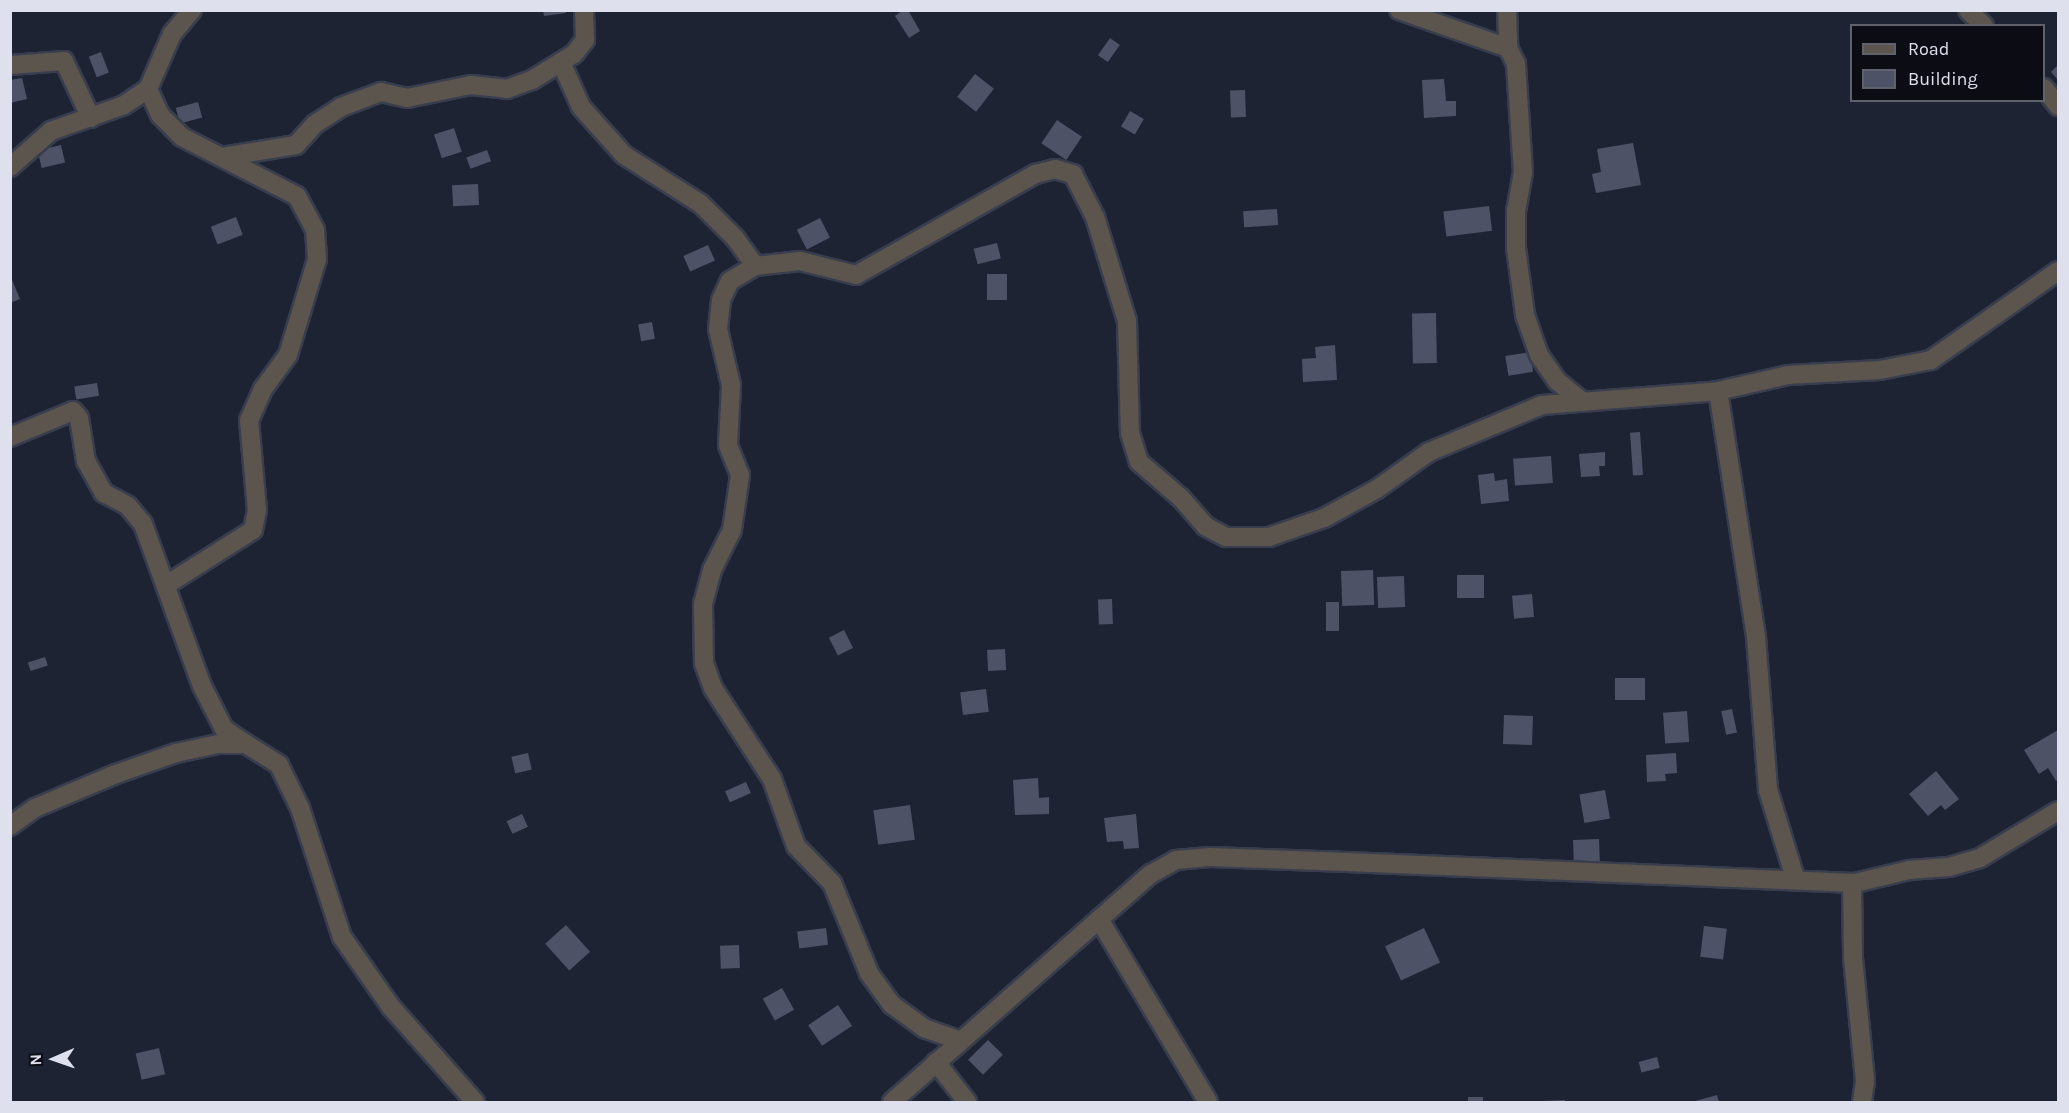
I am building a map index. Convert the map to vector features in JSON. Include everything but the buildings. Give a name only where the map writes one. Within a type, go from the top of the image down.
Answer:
[{"type":"street","points":[[10,167],[51,131],[124,105],[148,89],[172,34],[192,10]]},
{"type":"street","points":[[222,157],[296,145],[315,124],[341,107],[381,92],[406,98],[471,85],[507,89],[561,62],[585,40],[584,10]]},
{"type":"street","points":[[1399,10],[1508,48]]},
{"type":"street","points":[[1508,10],[1508,48],[1516,64],[1523,172],[1516,210],[1516,248],[1525,315],[1539,355],[1557,381],[1583,402]]},
{"type":"street","points":[[1968,10],[1982,24]]},
{"type":"street","points":[[10,65],[64,61],[91,118]]},
{"type":"street","points":[[561,62],[581,107],[624,156],[701,204],[735,238],[755,266]]},
{"type":"street","points":[[148,89],[160,115],[182,137],[297,196],[315,230],[317,259],[288,355],[262,389],[249,420],[257,510],[253,530],[166,585]]},
{"type":"street","points":[[2045,90],[2058,106]]},
{"type":"street","points":[[961,1041],[924,1028],[892,1005],[869,973],[832,883],[796,846],[772,779],[713,688],[704,663],[703,604],[712,570],[732,530],[740,475],[728,445],[731,385],[718,329],[721,300],[730,280],[755,266],[800,261],[856,275],[1035,174],[1055,169],[1073,174],[1095,217],[1127,321],[1130,433],[1139,462],[1181,498],[1205,526],[1226,537],[1269,537],[1324,518],[1377,489],[1429,452],[1542,405],[1718,391],[1788,375],[1880,370],[1931,360],[2058,271]]},
{"type":"street","points":[[1718,391],[1756,637],[1768,790],[1795,878]]},
{"type":"street","points":[[10,437],[72,411],[79,418],[86,461],[104,493],[128,507],[144,524],[202,686],[224,729],[279,765],[300,808],[342,937],[391,1006],[474,1102]]},
{"type":"street","points":[[10,826],[35,808],[116,774],[176,753],[218,744],[246,744]]},
{"type":"street","points":[[892,1102],[1151,874],[1176,860],[1210,857],[1795,878],[1852,883],[1909,870],[1948,867],[1980,858],[2058,811]]},
{"type":"street","points":[[1852,883],[1853,958],[1865,1081],[1862,1102]]},
{"type":"street","points":[[1099,919],[1208,1102]]},
{"type":"street","points":[[936,1062],[967,1102]]}]
